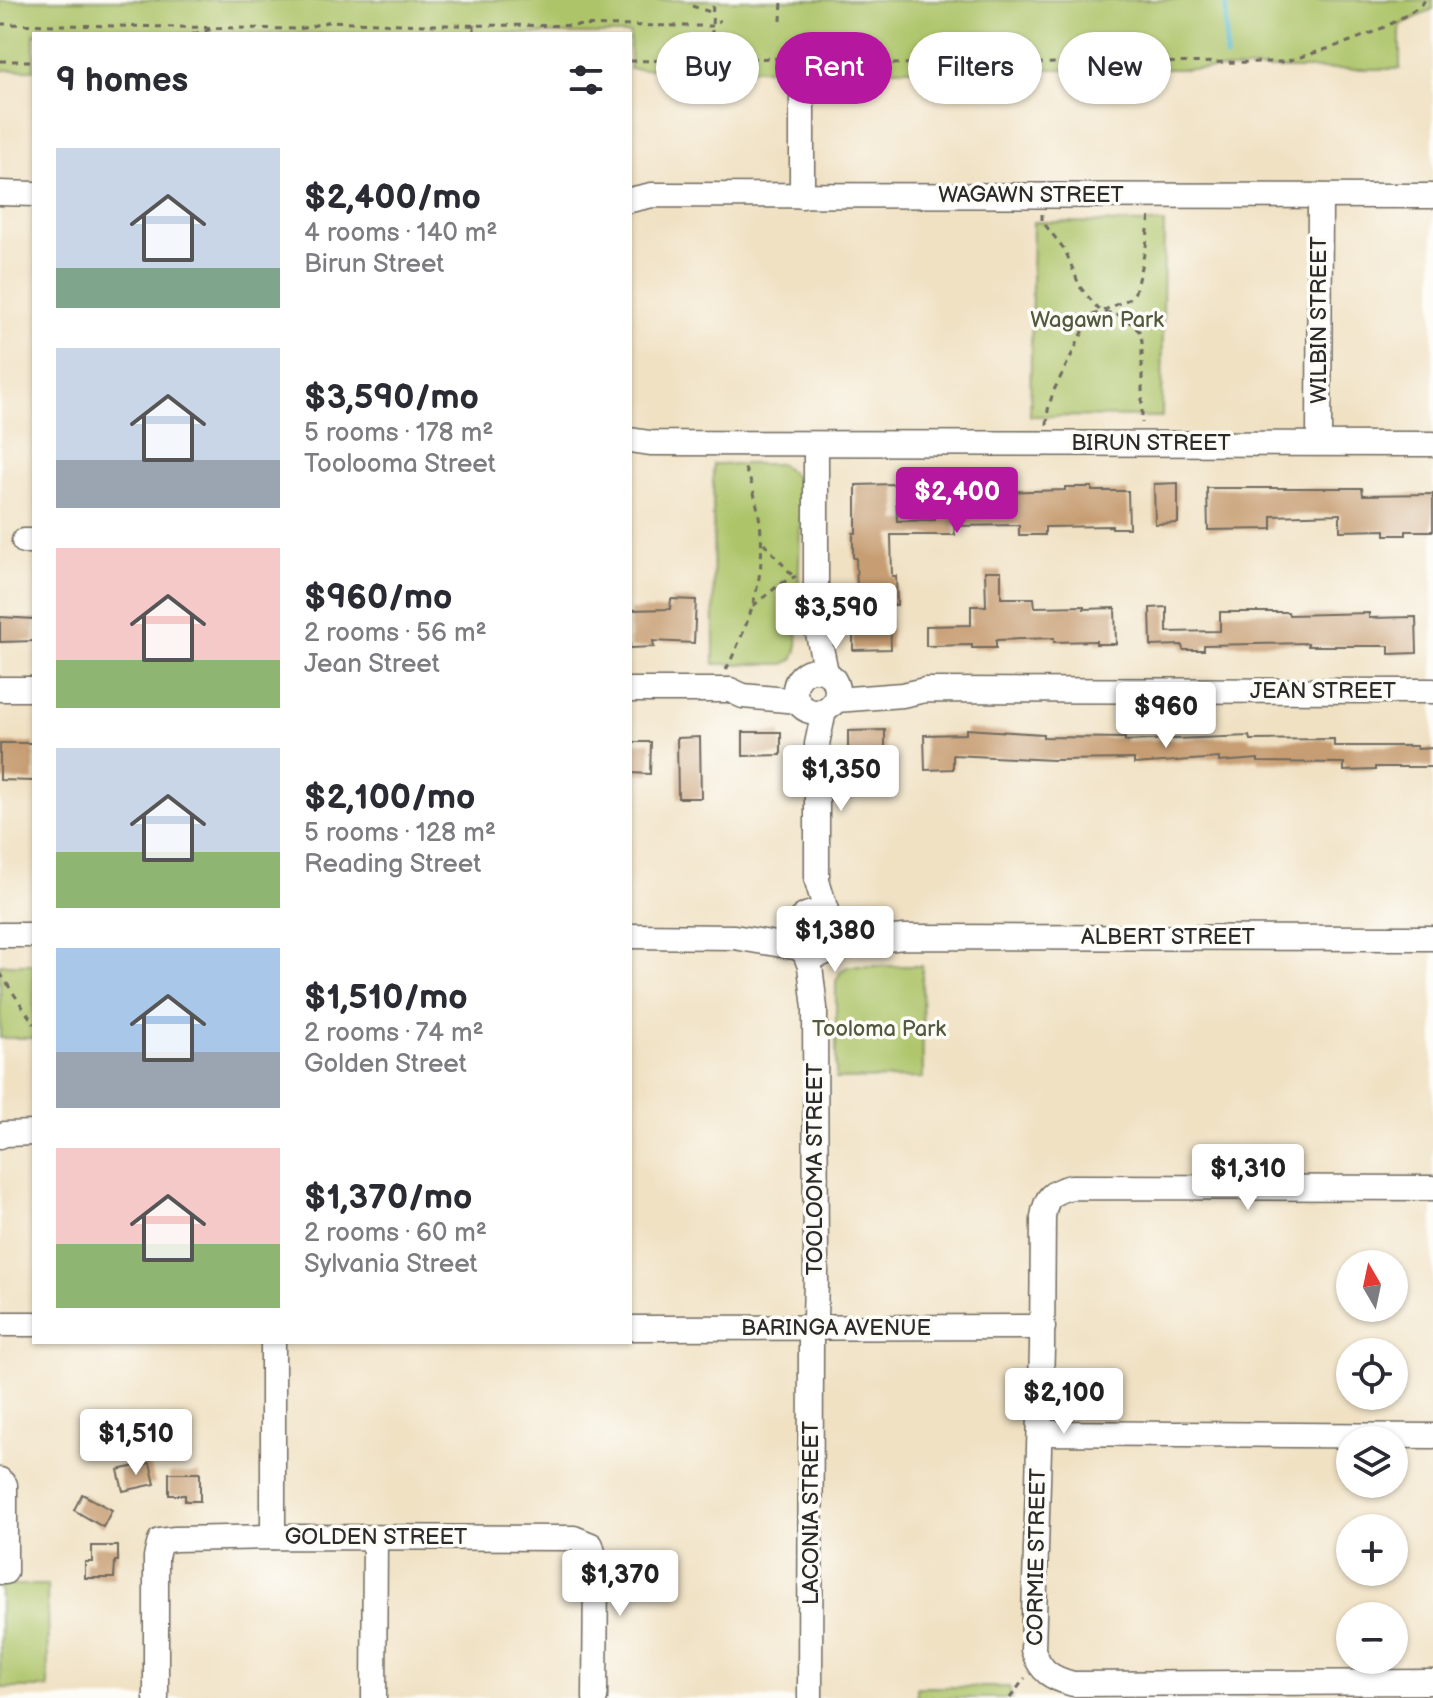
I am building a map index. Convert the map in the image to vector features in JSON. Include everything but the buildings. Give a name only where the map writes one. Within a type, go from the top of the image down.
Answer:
[{"type":"street","points":[[802,104],[802,196]]},
{"type":"street","points":[[0,193],[32,194]]},
{"type":"street","name":"WAGAWN STREET","points":[[632,200],[652,195],[1433,196]]},
{"type":"street","name":"WILBIN STREET","points":[[1319,443],[1320,196]]},
{"type":"street","name":"BIRUN STREET","points":[[632,441],[1433,444]]},
{"type":"street","name":"TOOLOOMA STREET","points":[[813,1328],[816,1280],[815,1008],[810,966],[815,935],[817,881],[817,690],[816,624],[804,576],[816,444]]},
{"type":"street","name":"JEAN STREET","points":[[632,690],[728,680],[817,690],[901,685],[925,690],[1433,691]]},
{"type":"street","points":[[0,689],[32,689]]},
{"type":"street","name":"ALBERT STREET","points":[[632,936],[815,935],[846,928],[904,937],[1433,938]]},
{"type":"street","points":[[0,935],[32,935]]},
{"type":"street","points":[[0,1136],[32,1133]]},
{"type":"street","name":"CORMIE STREET","points":[[1044,1670],[1033,1650],[1043,1327],[1043,1217],[1045,1203],[1052,1194],[1071,1187],[1433,1188]]},
{"type":"street","points":[[0,1324],[32,1324]]},
{"type":"street","name":"BARINGA AVENUE","points":[[632,1328],[1043,1327]]},
{"type":"street","name":"LACONIA STREET","points":[[810,1698],[813,1328]]},
{"type":"street","points":[[273,1344],[273,1537]]},
{"type":"street","points":[[1040,1433],[1433,1436]]},
{"type":"street","points":[[0,1480],[5,1485],[5,1572],[0,1572]]},
{"type":"street","name":"GOLDEN STREET","points":[[156,1698],[156,1557],[160,1541],[273,1537],[574,1538],[591,1545],[596,1563],[595,1698]]},
{"type":"street","points":[[374,1698],[375,1538]]},
{"type":"street","points":[[1044,1670],[1073,1684],[1256,1690],[1433,1682]]},
{"type":"path","points":[[713,0],[713,32]]},
{"type":"path","points":[[781,21],[782,0]]},
{"type":"path","points":[[892,64],[1284,62],[1324,50],[1396,21],[1426,0]]},
{"type":"path","points":[[692,6],[713,13]]},
{"type":"path","points":[[424,18],[424,25]]},
{"type":"path","points":[[0,24],[296,29],[331,21],[424,25],[713,26],[720,20]]},
{"type":"path","points":[[474,25],[474,32]]},
{"type":"path","points":[[200,32],[217,27]]},
{"type":"path","points":[[0,61],[32,61]]},
{"type":"path","points":[[632,61],[656,61]]},
{"type":"path","points":[[1042,195],[1042,221],[1065,250],[1080,287],[1100,311],[1123,316],[1139,331],[1142,341],[1142,443]]},
{"type":"path","points":[[1047,443],[1048,410],[1053,392],[1091,316],[1129,299],[1135,292],[1146,246],[1153,195]]},
{"type":"path","points":[[740,443],[764,545],[804,576],[753,606]]},
{"type":"path","points":[[728,680],[753,606],[761,566],[762,539]]},
{"type":"path","points":[[0,973],[32,1021]]},
{"type":"path","points":[[1010,1698],[1044,1670]]},
{"type":"green space","points":[[0,0],[1433,0],[1433,9],[1400,25],[1400,69],[1171,69],[1171,32],[1058,32],[1058,69],[1042,69],[1042,32],[908,32],[908,69],[892,69],[892,32],[775,32],[775,69],[759,69],[759,32],[656,32],[656,69],[632,69],[632,32],[32,32],[32,70],[0,70]]},
{"type":"green space","name":"Wagawn Park","points":[[1033,222],[1164,223],[1162,417],[1030,416]]},
{"type":"green space","points":[[713,464],[780,464],[801,485],[797,650],[793,660],[783,664],[714,664]]},
{"type":"green space","points":[[0,964],[32,964],[32,1038],[0,1038]]},
{"type":"green space","name":"Tooloma Park","points":[[849,966],[922,966],[923,1078],[836,1079],[836,981],[841,971]]},
{"type":"green space","points":[[0,1585],[47,1585],[48,1688],[0,1688]]},
{"type":"green space","points":[[917,1687],[1009,1687],[1012,1698],[917,1698]]},
{"type":"waterway","points":[[1226,0],[1226,57]]}]
